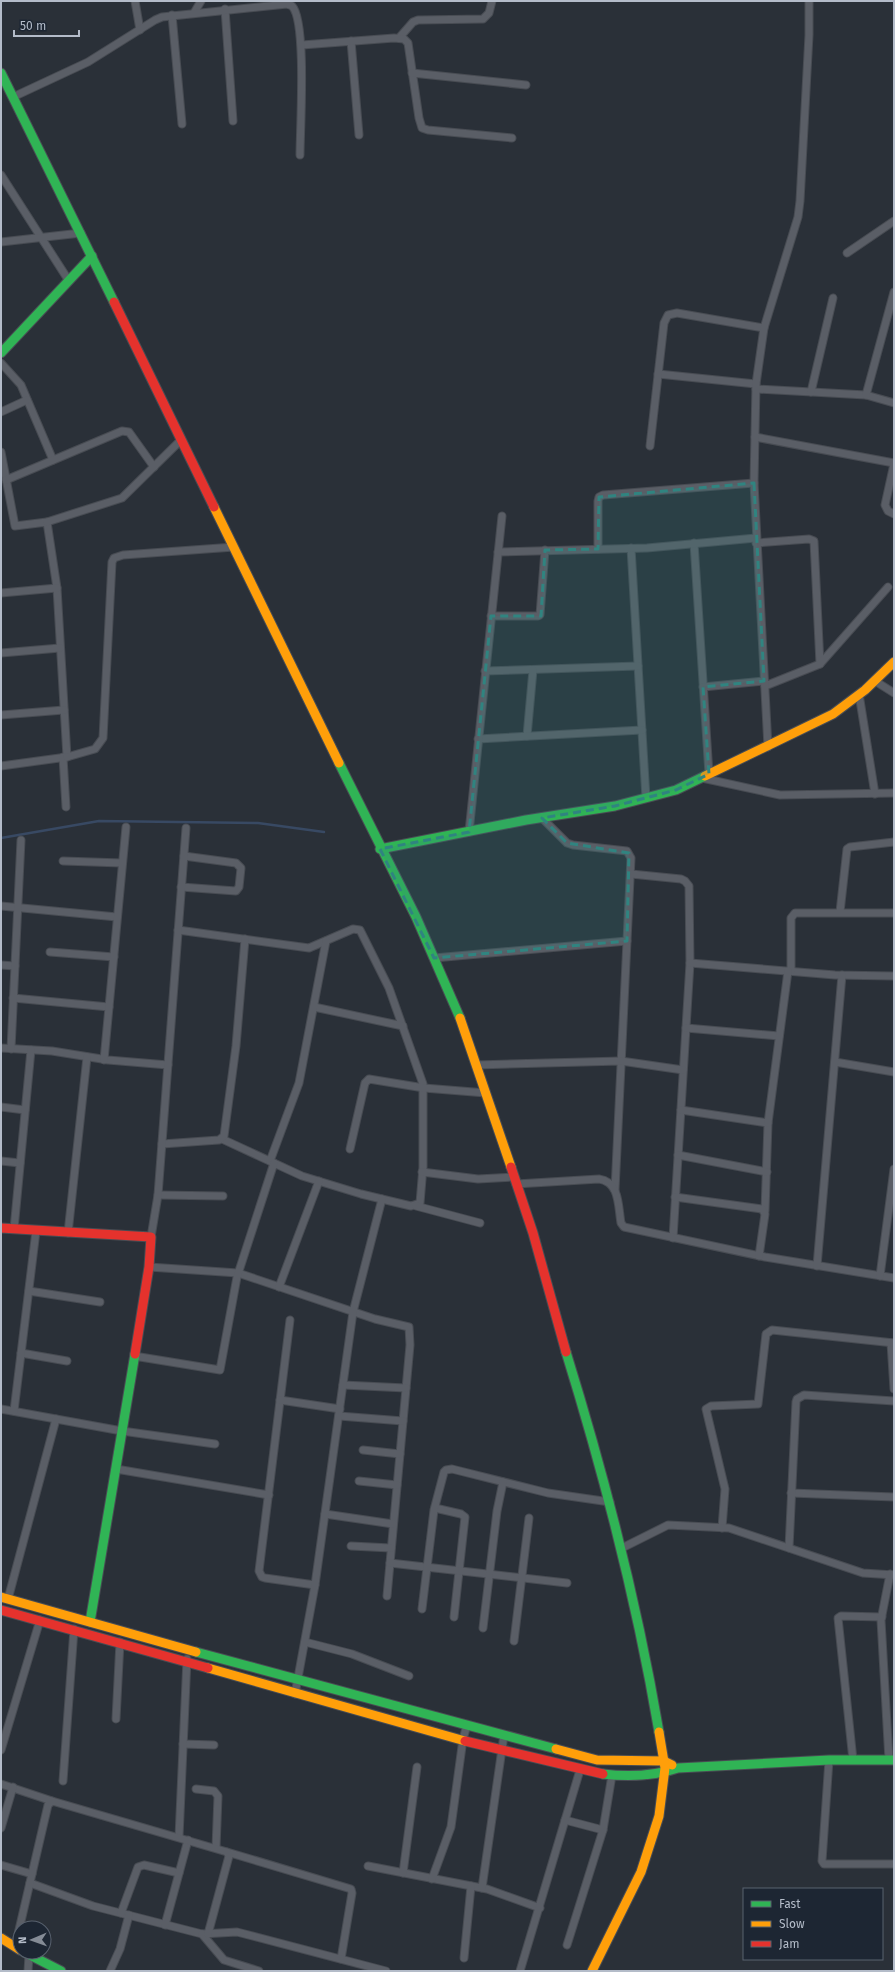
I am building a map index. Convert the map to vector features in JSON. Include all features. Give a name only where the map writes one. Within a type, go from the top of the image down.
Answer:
[{"type":"main road","points":[[1,73],[81,233],[456,1004],[533,1233],[564,1346],[596,1448],[622,1548],[648,1666],[665,1773],[659,1816],[641,1872],[592,1971]]},
{"type":"main road","points":[[1,353],[92,256]]},
{"type":"main road","points":[[380,849],[542,818],[615,806],[676,790],[768,747],[833,714],[875,681],[894,662]]},
{"type":"main road","points":[[1,1228],[14,1229],[35,1237],[68,1233],[151,1240],[149,1267],[90,1622]]},
{"type":"main road","points":[[4,1598],[298,1680],[603,1761],[664,1761],[678,1768]]},
{"type":"main road","points":[[1,1610],[120,1642],[295,1694],[580,1770],[612,1775],[665,1773],[678,1768],[829,1760],[891,1760]]},
{"type":"main road","points":[[536,1758],[540,1745]]},
{"type":"main road","points":[[1,1938],[12,1944]]},
{"type":"main road","points":[[40,1960],[61,1971]]},
{"type":"street","points":[[135,1],[140,30]]},
{"type":"street","points":[[194,13],[201,1]]},
{"type":"street","points":[[399,38],[413,22],[418,20],[483,19],[489,13],[492,1]]},
{"type":"street","points":[[768,747],[754,483],[756,387],[764,328],[798,217],[809,35],[809,1]]},
{"type":"street","points":[[13,97],[88,62],[155,20],[172,15],[287,4],[292,6],[295,12],[302,45],[300,155]]},
{"type":"street","points":[[225,9],[233,121]]},
{"type":"street","points":[[172,15],[182,124]]},
{"type":"street","points":[[302,45],[399,38],[408,43],[420,124],[422,128],[428,130],[512,138]]},
{"type":"street","points":[[351,41],[359,135]]},
{"type":"street","points":[[412,73],[526,85]]},
{"type":"street","points":[[1,175],[69,280]]},
{"type":"street","points":[[847,252],[894,221]]},
{"type":"street","points":[[1,242],[81,233]]},
{"type":"street","points":[[866,395],[894,292]]},
{"type":"street","points":[[811,392],[833,298]]},
{"type":"street","points":[[650,446],[664,323],[666,317],[672,313],[764,328]]},
{"type":"street","points":[[1,363],[18,381],[53,460]]},
{"type":"street","points":[[658,374],[756,387],[866,395],[894,403]]},
{"type":"street","points":[[1,412],[27,400]]},
{"type":"street","points":[[6,480],[119,432],[126,431],[129,432],[154,467]]},
{"type":"street","points":[[755,437],[894,464],[885,505],[888,512],[894,514]]},
{"type":"street","points":[[1,452],[3,470],[15,526],[47,522],[122,498],[181,440]]},
{"type":"street","points":[[598,549],[598,501],[603,495],[754,483]]},
{"type":"street","points":[[469,832],[502,516]]},
{"type":"street","points":[[47,522],[50,550],[57,588],[64,710],[66,807]]},
{"type":"street","points":[[498,552],[631,548],[694,543],[809,539],[814,541],[820,664]]},
{"type":"street","points":[[694,543],[703,687],[706,776],[780,795],[894,793]]},
{"type":"street","points":[[1,766],[65,757],[95,749],[103,738],[112,562],[114,558],[123,555],[234,547]]},
{"type":"street","points":[[631,548],[646,798]]},
{"type":"street","points":[[491,616],[540,615],[545,550]]},
{"type":"street","points":[[703,687],[764,684],[820,664],[888,587]]},
{"type":"street","points":[[1,593],[57,588]]},
{"type":"street","points":[[1,653],[60,648]]},
{"type":"street","points":[[485,672],[638,666]]},
{"type":"street","points":[[527,736],[533,670]]},
{"type":"street","points":[[875,681],[894,693]]},
{"type":"street","points":[[859,694],[875,794]]},
{"type":"street","points":[[1,715],[64,710]]},
{"type":"street","points":[[478,739],[642,730]]},
{"type":"street","points":[[542,818],[567,843],[627,851],[630,858],[631,874],[615,1190]]},
{"type":"street","points":[[104,1060],[126,827]]},
{"type":"street","points":[[151,1240],[158,1195],[186,828]]},
{"type":"street","points":[[11,1048],[21,840]]},
{"type":"street","points":[[840,912],[847,848],[894,842]]},
{"type":"street","points":[[182,887],[236,891],[239,887],[241,868],[236,863],[184,856]]},
{"type":"street","points":[[63,861],[122,863]]},
{"type":"street","points":[[631,874],[681,879],[687,883],[690,963],[673,1238]]},
{"type":"street","points":[[1,906],[117,917]]},
{"type":"street","points":[[759,1256],[765,1211],[768,1123],[789,971],[792,915],[799,912],[894,913]]},
{"type":"street","points":[[178,930],[309,948],[355,929],[362,932],[389,988],[424,1088],[420,1203],[416,1206]]},
{"type":"street","points":[[222,1138],[236,1046],[245,939]]},
{"type":"street","points":[[134,1356],[220,1370],[237,1275],[272,1162],[299,1083],[326,941]]},
{"type":"street","points":[[434,958],[627,941]]},
{"type":"street","points":[[50,952],[114,957]]},
{"type":"street","points":[[690,963],[842,975],[894,976]]},
{"type":"street","points":[[1,965],[15,966]]},
{"type":"street","points":[[817,1266],[842,975]]},
{"type":"street","points":[[13,998],[109,1008]]},
{"type":"street","points":[[314,1007],[403,1026]]},
{"type":"street","points":[[686,1028],[779,1036]]},
{"type":"street","points":[[1,1048],[52,1051],[104,1060],[168,1065]]},
{"type":"street","points":[[14,1229],[31,1050]]},
{"type":"street","points":[[68,1233],[87,1057]]},
{"type":"street","points":[[476,1065],[621,1061],[683,1070]]},
{"type":"street","points":[[835,1062],[894,1072]]},
{"type":"street","points":[[350,1149],[367,1080],[371,1079],[424,1088],[486,1093]]},
{"type":"street","points":[[1,1107],[25,1110]]},
{"type":"street","points":[[681,1110],[768,1123]]},
{"type":"street","points":[[162,1144],[219,1140],[222,1138],[297,1174],[382,1199],[480,1222]]},
{"type":"street","points":[[678,1155],[767,1172]]},
{"type":"street","points":[[1,1161],[20,1163]]},
{"type":"street","points":[[880,1276],[894,1169]]},
{"type":"street","points":[[422,1172],[478,1179],[515,1181],[607,1180],[613,1184],[621,1224],[624,1227],[759,1256],[894,1278]]},
{"type":"street","points":[[279,1287],[319,1181]]},
{"type":"street","points":[[158,1195],[223,1196]]},
{"type":"street","points":[[675,1197],[762,1209],[765,1211]]},
{"type":"street","points":[[295,1694],[316,1585],[350,1330],[382,1199]]},
{"type":"street","points":[[14,1411],[35,1237]]},
{"type":"street","points":[[149,1267],[237,1275],[279,1287],[353,1316],[375,1319],[408,1327],[410,1331],[410,1344],[387,1596]]},
{"type":"street","points":[[29,1291],[100,1302]]},
{"type":"street","points":[[290,1320],[260,1574],[265,1578],[316,1585]]},
{"type":"street","points":[[722,1528],[725,1489],[706,1409],[711,1406],[758,1404],[766,1334],[772,1330],[893,1343],[894,1389]]},
{"type":"street","points":[[21,1353],[67,1360]]},
{"type":"street","points":[[343,1385],[406,1388]]},
{"type":"street","points":[[789,1548],[797,1399],[804,1395],[894,1400]]},
{"type":"street","points":[[280,1400],[339,1413],[403,1421]]},
{"type":"street","points":[[1,1409],[122,1431],[215,1444]]},
{"type":"street","points":[[4,1598],[56,1419]]},
{"type":"street","points":[[363,1450],[400,1454]]},
{"type":"street","points":[[116,1469],[269,1495]]},
{"type":"street","points":[[422,1609],[435,1508],[444,1472],[446,1470],[452,1469],[548,1493],[610,1502]]},
{"type":"street","points":[[359,1481],[397,1485]]},
{"type":"street","points":[[483,1628],[497,1510],[503,1482]]},
{"type":"street","points":[[791,1493],[894,1497]]},
{"type":"street","points":[[435,1508],[460,1514],[464,1517],[454,1617]]},
{"type":"street","points":[[325,1514],[394,1524]]},
{"type":"street","points":[[514,1641],[529,1518]]},
{"type":"street","points":[[622,1548],[668,1525],[729,1528],[863,1573],[892,1574],[882,1617],[891,1760]]},
{"type":"street","points":[[351,1546],[391,1548]]},
{"type":"street","points":[[390,1563],[567,1583]]},
{"type":"street","points":[[853,1760],[838,1618],[841,1616],[882,1617]]},
{"type":"street","points":[[1,1750],[4,1730],[40,1620]]},
{"type":"street","points":[[63,1781],[74,1629]]},
{"type":"street","points":[[116,1719],[120,1642]]},
{"type":"street","points":[[305,1642],[352,1654],[409,1676]]},
{"type":"street","points":[[179,1837],[186,1662],[188,1650]]},
{"type":"street","points":[[432,1879],[451,1827],[463,1739],[467,1725]]},
{"type":"street","points":[[482,1888],[504,1735]]},
{"type":"street","points":[[183,1744],[214,1745]]},
{"type":"street","points":[[829,1760],[822,1861],[824,1864],[894,1864]]},
{"type":"street","points":[[402,1873],[417,1767]]},
{"type":"street","points":[[520,1971],[580,1770]]},
{"type":"street","points":[[567,1945],[603,1830],[612,1775]]},
{"type":"street","points":[[1,1784],[52,1801],[179,1837],[351,1889],[352,1893],[341,1960]]},
{"type":"street","points":[[1,1828],[13,1787]]},
{"type":"street","points":[[196,1790],[214,1791],[218,1796],[216,1848]]},
{"type":"street","points":[[23,1920],[48,1805],[52,1801]]},
{"type":"street","points":[[565,1820],[603,1830]]},
{"type":"street","points":[[165,1925],[188,1840]]},
{"type":"street","points":[[205,1934],[229,1856],[227,1852]]},
{"type":"street","points":[[1,1865],[32,1874]]},
{"type":"street","points":[[121,1913],[138,1867],[144,1866],[179,1873]]},
{"type":"street","points":[[368,1866],[482,1888],[540,1908]]},
{"type":"street","points":[[30,1883],[93,1906],[165,1925],[205,1934],[237,1932],[386,1971]]},
{"type":"street","points":[[464,1958],[471,1886]]},
{"type":"street","points":[[110,1971],[120,1949],[129,1915]]},
{"type":"street","points":[[205,1934],[224,1960],[259,1971]]},
{"type":"street","points":[[27,1960],[28,1971]]},
{"type":"highlighted area","points":[[754,483],[764,681],[703,687],[709,774],[676,790],[615,806],[542,818],[567,843],[629,853],[627,941],[434,958],[380,849],[469,832],[491,616],[541,616],[545,550],[598,549],[599,497]]},
{"type":"waterway","points":[[1,838],[99,821],[258,823],[324,832]]},
{"type":"traffic: fast","points":[[1,73],[114,302]]},
{"type":"traffic: fast","points":[[1,353],[92,256]]},
{"type":"traffic: fast","points":[[339,763],[416,917],[460,1018]]},
{"type":"traffic: fast","points":[[380,849],[526,820],[615,806],[676,790],[705,776]]},
{"type":"traffic: fast","points":[[566,1352],[594,1446],[619,1540],[641,1636],[659,1732]]},
{"type":"traffic: fast","points":[[90,1622],[135,1354]]},
{"type":"traffic: fast","points":[[196,1652],[556,1749]]},
{"type":"traffic: fast","points":[[603,1774],[641,1775],[660,1773],[678,1768],[829,1760],[894,1760]]},
{"type":"traffic: fast","points":[[40,1960],[61,1971]]},
{"type":"traffic: slow","points":[[214,507],[339,763]]},
{"type":"traffic: slow","points":[[705,776],[833,714],[865,690],[894,662]]},
{"type":"traffic: slow","points":[[460,1018],[511,1167]]},
{"type":"traffic: slow","points":[[1,1597],[196,1652]]},
{"type":"traffic: slow","points":[[208,1668],[465,1741]]},
{"type":"traffic: slow","points":[[592,1971],[641,1872],[659,1816],[665,1768],[659,1732]]},
{"type":"traffic: slow","points":[[556,1749],[597,1760],[664,1761],[672,1765]]},
{"type":"traffic: slow","points":[[1,1938],[12,1945]]},
{"type":"traffic: jam","points":[[114,302],[214,507]]},
{"type":"traffic: jam","points":[[511,1167],[533,1233],[566,1352]]},
{"type":"traffic: jam","points":[[1,1228],[151,1237],[149,1267],[135,1354]]},
{"type":"traffic: jam","points":[[1,1610],[208,1668]]},
{"type":"traffic: jam","points":[[465,1741],[603,1774]]}]
